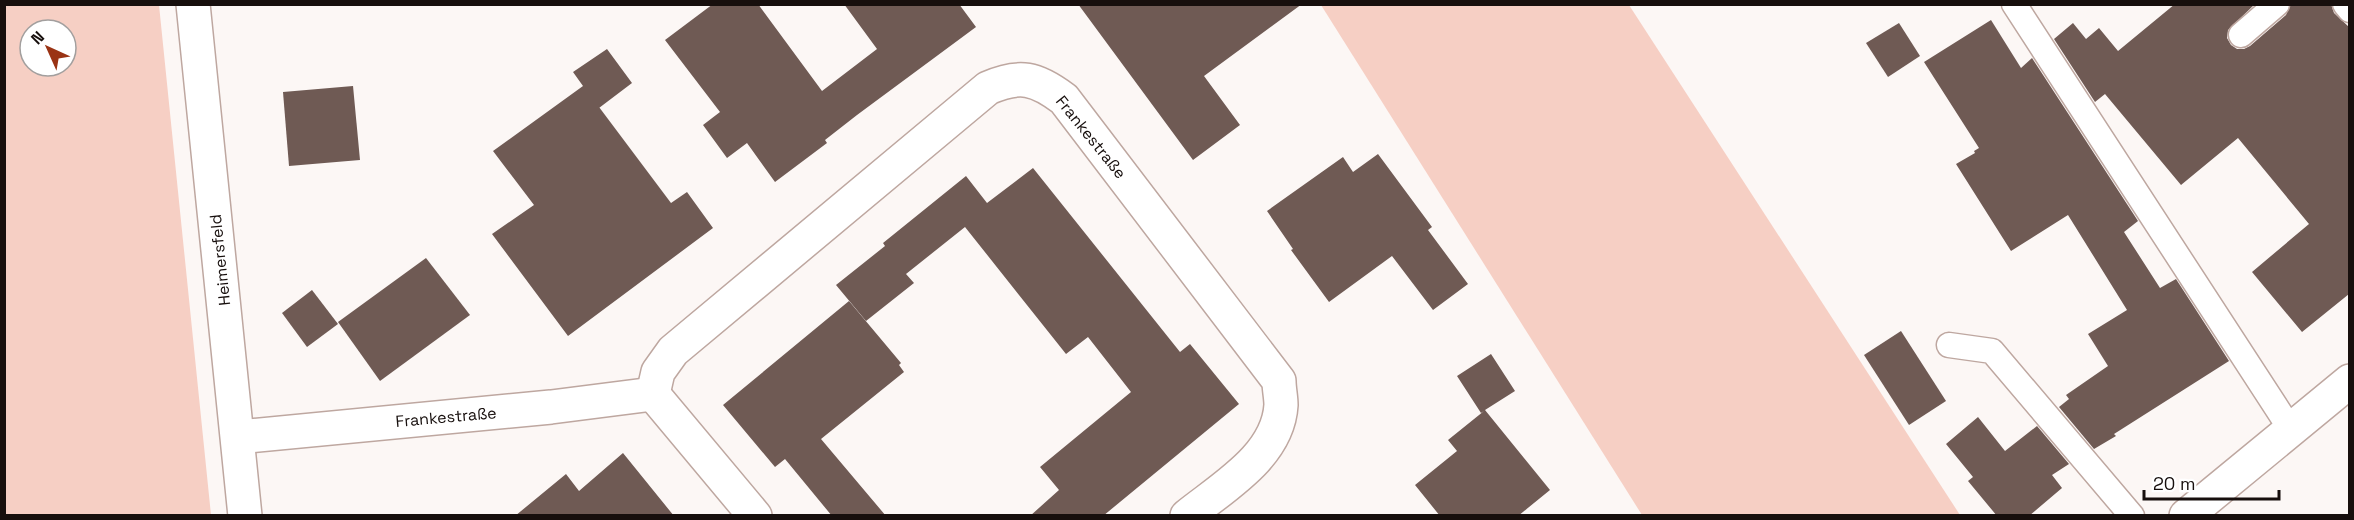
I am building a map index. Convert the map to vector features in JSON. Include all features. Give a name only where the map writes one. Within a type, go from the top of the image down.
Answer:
[{"type":"street","name":"Heimersfeld","points":[[193,4],[245,516]]},
{"type":"street","name":"Frankestraße","points":[[238,437],[551,407],[653,394],[658,372],[673,351],[988,88],[1008,79],[1031,80],[1049,88],[1064,99],[1279,381],[1281,405],[1276,427],[1266,446],[1252,463],[1187,516]]},
{"type":"street","points":[[2187,516],[2349,381]]},
{"type":"street","points":[[653,394],[756,516]]},
{"type":"lane","points":[[2014,4],[2291,430]]},
{"type":"lane","points":[[2241,35],[2277,4]]},
{"type":"lane","points":[[2345,4],[2349,10]]},
{"type":"lane","points":[[1949,345],[1992,351],[2132,516]]},
{"type":"shaded area","points":[[4,5],[159,5],[211,515],[5,515]]},
{"type":"shaded area","points":[[1321,5],[1629,5],[1960,515],[1642,515]]},
{"type":"building","points":[[713,4],[758,4],[822,91],[877,49],[844,4],[959,4],[976,27],[857,115],[825,140],[827,143],[775,182],[747,143],[727,158],[703,125],[720,112],[665,40]]},
{"type":"building","points":[[1078,4],[1302,4],[1204,76],[1240,125],[1193,160]]},
{"type":"building","points":[[2175,4],[2255,4],[2228,30],[2227,38],[2237,49],[2250,46],[2286,15],[2291,4],[2331,4],[2334,13],[2349,27],[2349,294],[2302,332],[2252,272],[2309,224],[2238,138],[2181,185],[2105,94],[2095,102],[2054,39],[2073,23],[2086,39],[2099,28],[2118,51]]},
{"type":"building","points":[[1991,20],[2021,68],[2032,58],[2138,221],[2124,232],[2160,288],[2176,279],[2229,361],[2094,449],[2059,407],[2069,399],[2066,395],[2108,366],[2088,334],[2127,310],[2068,215],[2011,251],[1956,164],[1975,153],[1974,151],[1979,148],[1924,62]]},
{"type":"building","points":[[1899,23],[1920,56],[1888,77],[1866,43]]},
{"type":"building","points":[[607,49],[632,83],[599,108],[671,203],[687,192],[713,228],[568,336],[492,234],[534,205],[493,151],[583,86],[573,72]]},
{"type":"building","points":[[353,86],[360,160],[289,166],[283,92]]},
{"type":"building","points":[[1378,154],[1432,227],[1428,230],[1468,284],[1433,310],[1392,256],[1329,302],[1291,250],[1293,249],[1267,211],[1343,157],[1353,172]]},
{"type":"building","points":[[1033,168],[1180,352],[1190,344],[1239,404],[1103,516],[1030,516],[1059,490],[1040,467],[1131,392],[1088,337],[1066,354],[965,227],[906,274],[914,283],[866,321],[836,285],[885,246],[883,243],[966,176],[987,203]]},
{"type":"building","points":[[426,258],[470,315],[380,381],[338,322]]},
{"type":"building","points":[[312,290],[338,324],[307,347],[282,313]]},
{"type":"building","points":[[849,301],[901,363],[899,365],[904,372],[821,439],[886,516],[832,516],[785,459],[775,467],[723,405]]},
{"type":"building","points":[[1901,331],[1946,401],[1909,425],[1864,355]]},
{"type":"building","points":[[1491,354],[1515,391],[1485,410],[1550,490],[1518,516],[1440,516],[1415,485],[1457,451],[1448,440],[1484,411],[1481,413],[1457,376]]},
{"type":"building","points":[[1978,417],[2005,451],[2037,426],[2069,464],[2052,475],[2062,488],[2029,516],[1997,516],[1968,481],[1973,477],[1946,444]]},
{"type":"building","points":[[623,453],[674,516],[515,516],[566,474],[579,491]]}]
